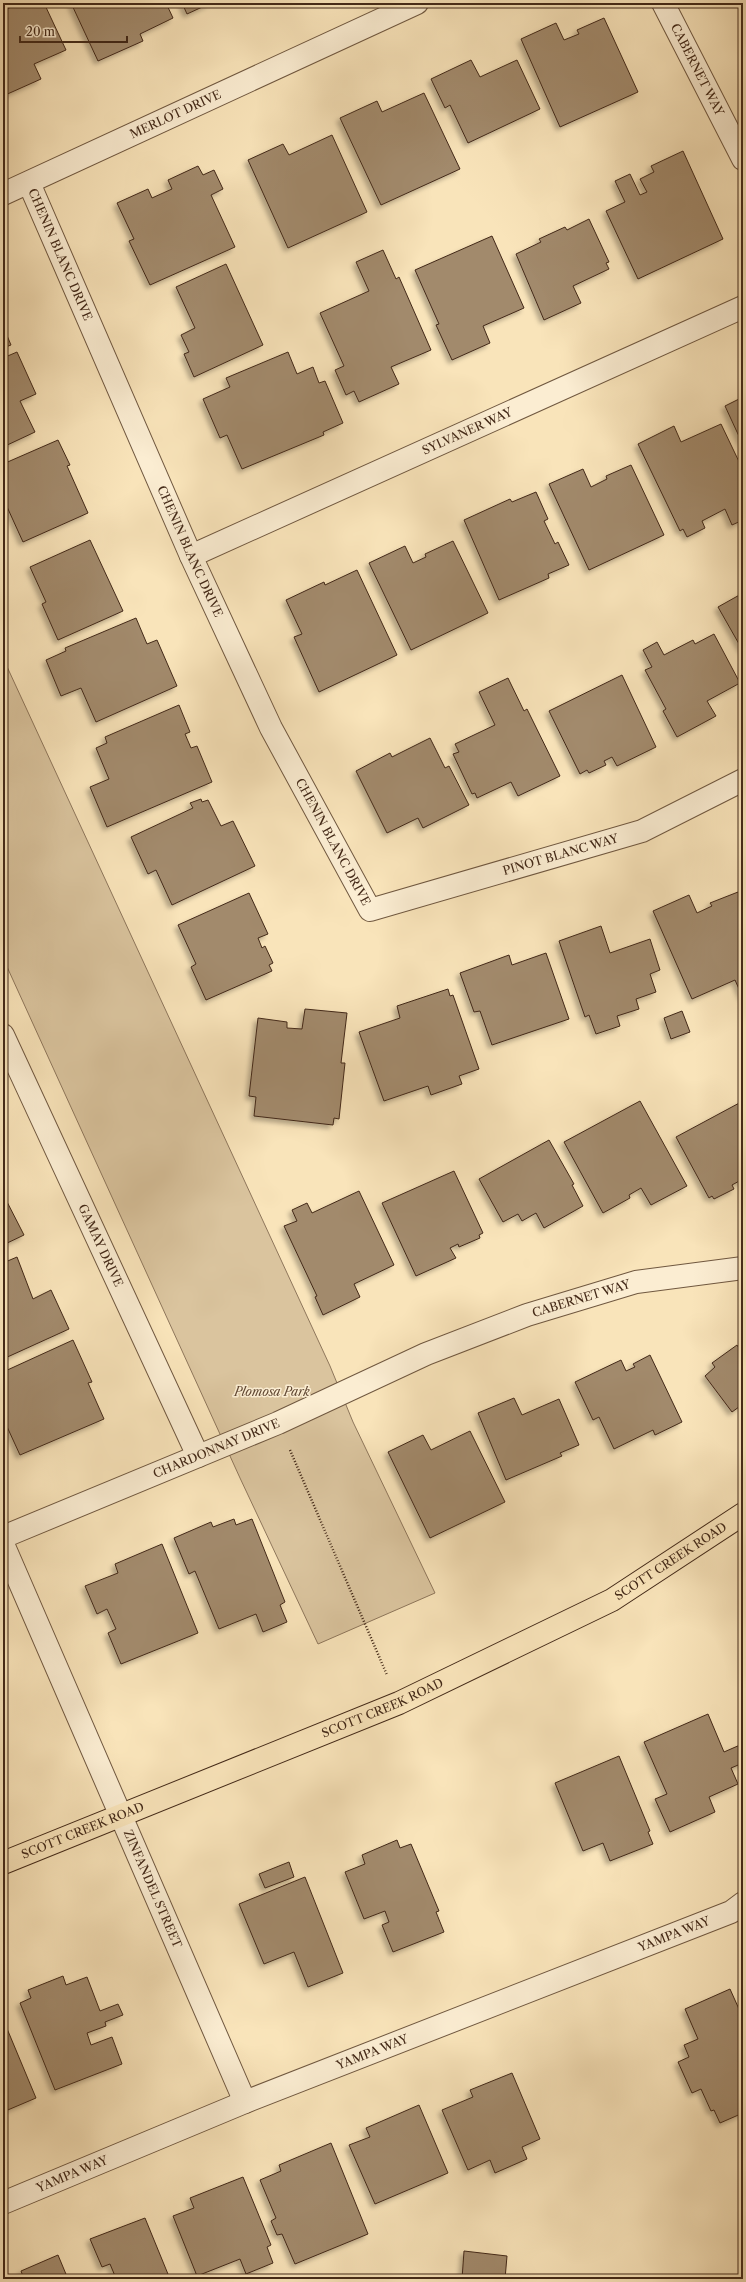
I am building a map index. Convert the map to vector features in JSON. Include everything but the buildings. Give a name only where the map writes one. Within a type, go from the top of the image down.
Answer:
[{"type":"main road","name":"SCOTT CREEK ROAD","points":[[3,1863],[399,1703],[612,1600],[743,1514]]},
{"type":"street","name":"MERLOT DRIVE","points":[[3,194],[417,3]]},
{"type":"street","name":"CABERNET WAY","points":[[663,3],[743,159]]},
{"type":"street","name":"CHENIN BLANC DRIVE","points":[[29,183],[191,556],[271,728],[370,910]]},
{"type":"street","name":"SYLVANER WAY","points":[[191,556],[743,307]]},
{"type":"street","name":"PINOT BLANC WAY","points":[[370,910],[642,831],[743,780]]},
{"type":"street","name":"GAMAY DRIVE","points":[[3,1035],[198,1456]]},
{"type":"street","name":"CABERNET WAY","points":[[426,1354],[527,1315],[636,1282],[743,1268]]},
{"type":"street","name":"CHARDONNAY DRIVE","points":[[3,1537],[278,1423],[426,1354]]},
{"type":"street","name":"ZINFANDEL STREET","points":[[3,1544],[245,2102]]},
{"type":"street","name":"YAMPA WAY","points":[[3,2203],[245,2102],[731,1912],[743,1903]]},
{"type":"path","points":[[278,1423],[399,1703]]},
{"type":"green space","name":"Plomosa Park","points":[[3,658],[330,1366],[353,1422],[435,1593],[318,1644],[240,1478],[3,958]]}]
